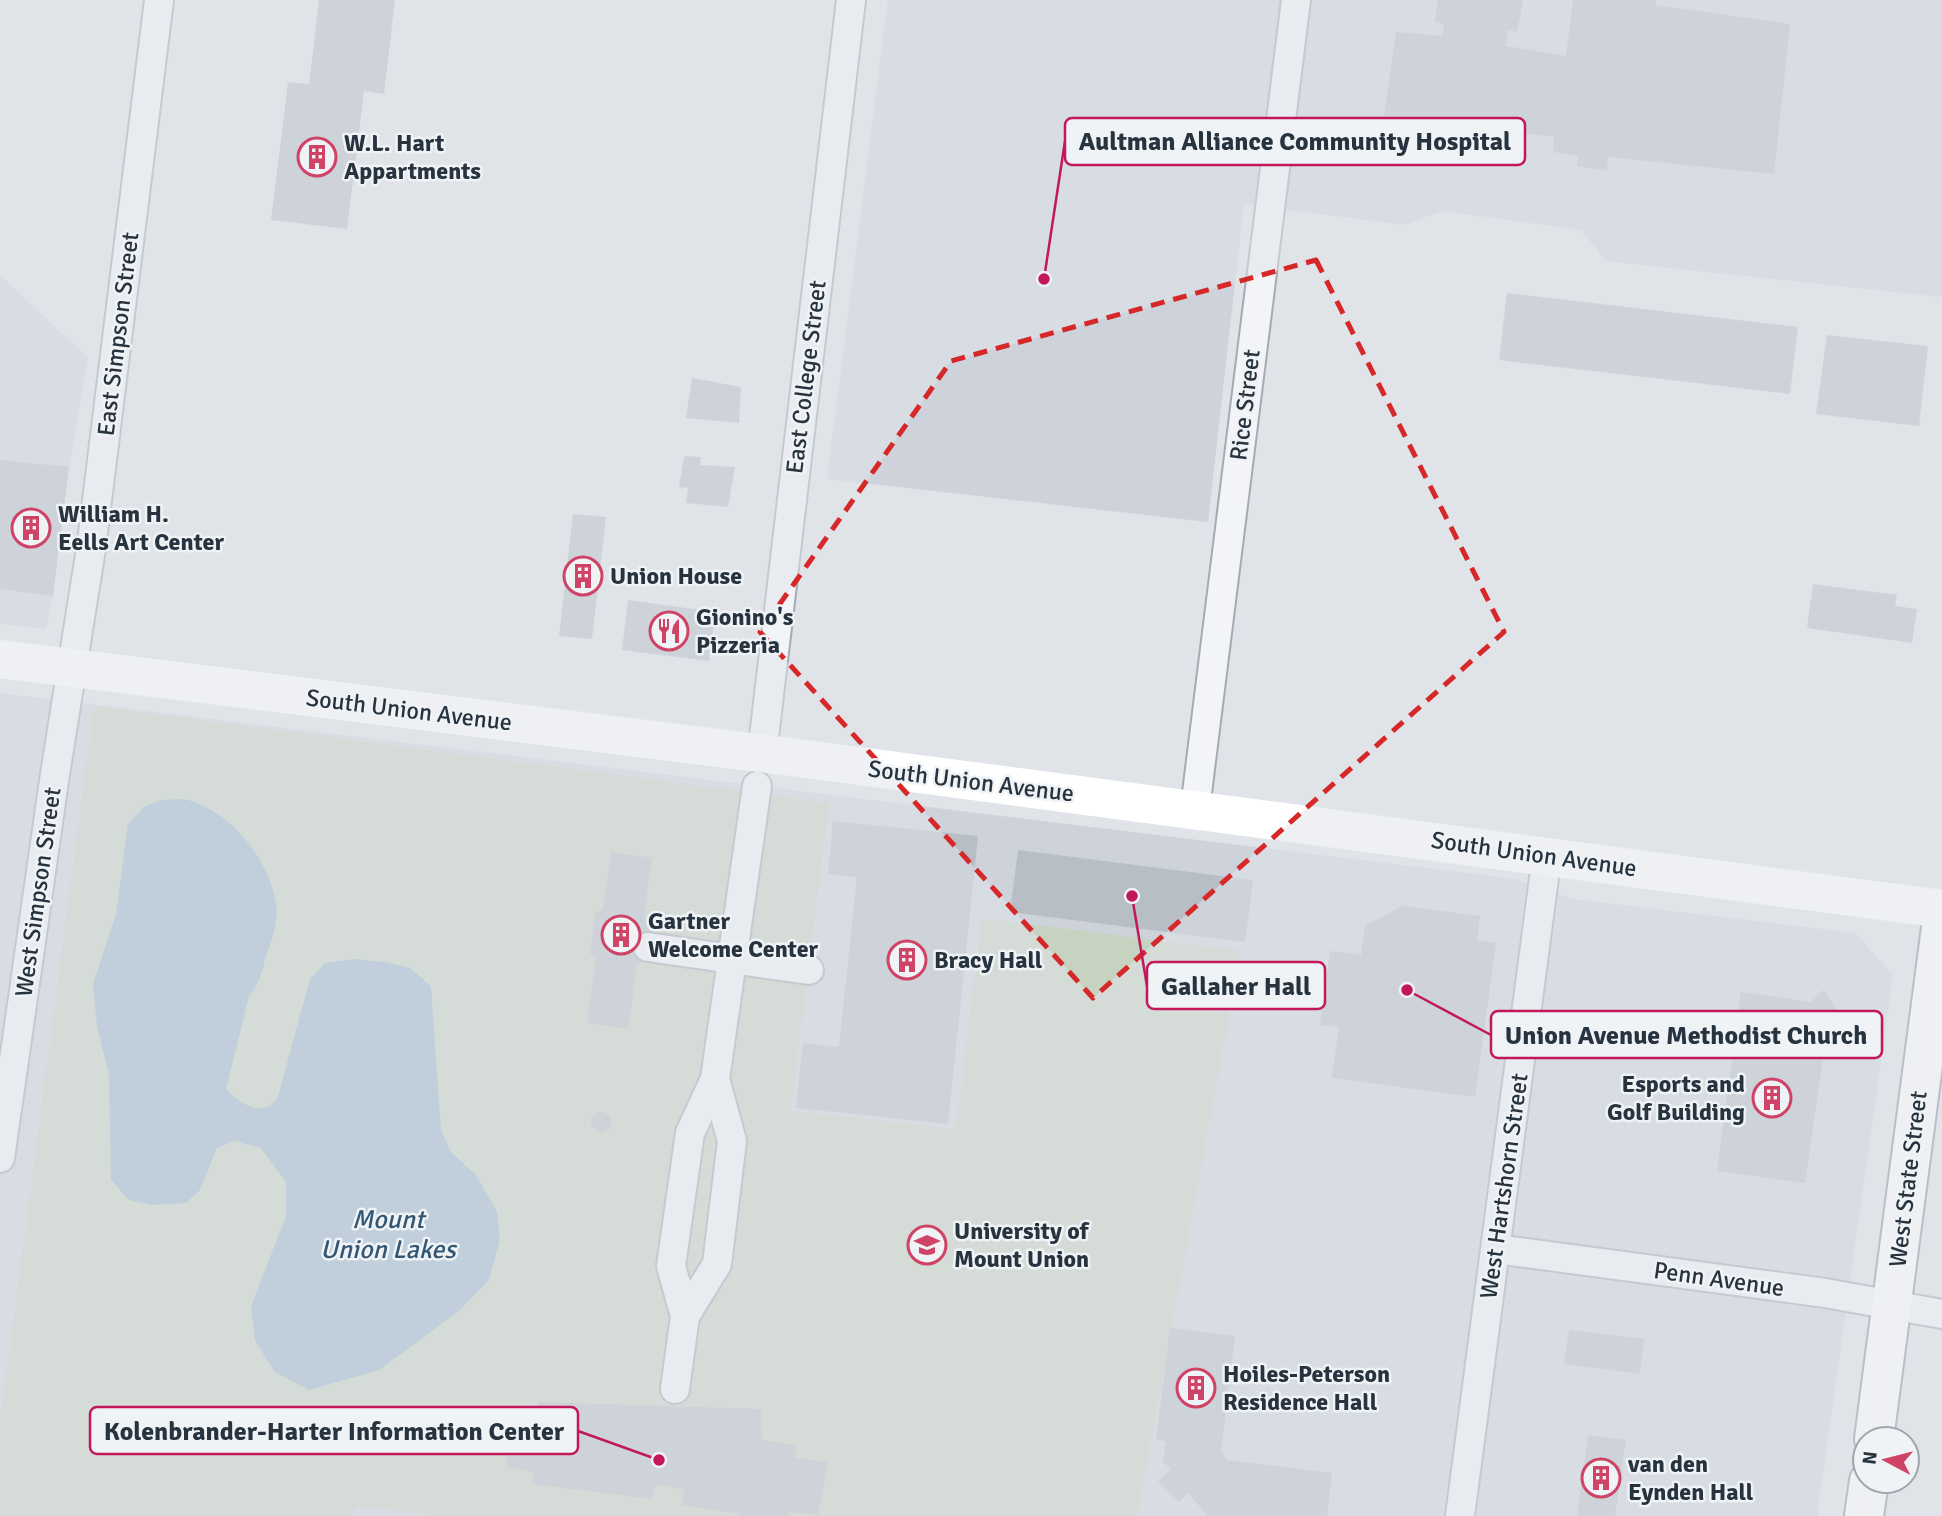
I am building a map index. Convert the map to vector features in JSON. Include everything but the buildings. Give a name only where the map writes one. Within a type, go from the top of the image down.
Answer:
[{"type":"main road","name":"South Union Avenue","points":[[0,659],[759,770],[1195,809],[1942,909]]},
{"type":"main road","name":"West State Street","points":[[1876,1425],[1942,920]]},
{"type":"main road","points":[[1864,1516],[1867,1495]]},
{"type":"street","name":"East Simpson Street","points":[[73,668],[91,549],[159,0]]},
{"type":"street","name":"East College Street","points":[[715,1079],[759,770],[851,0]]},
{"type":"street","name":"Rice Street","points":[[1195,809],[1296,0]]},
{"type":"street","name":"West Simpson Street","points":[[0,1158],[55,774],[73,668]]},
{"type":"street","name":"West Hartshorn Street","points":[[1460,1516],[1547,856]]},
{"type":"street","points":[[648,947],[808,970]]},
{"type":"street","points":[[685,1316],[717,1264],[733,1141],[715,1079]]},
{"type":"street","points":[[675,1389],[685,1316],[671,1266],[690,1133],[715,1079]]},
{"type":"street","name":"Penn Avenue","points":[[1496,1249],[1825,1293],[1942,1314]]},
{"type":"highlighted area","points":[[1316,260],[1504,632],[1093,998],[760,632],[951,361]]},
{"type":"shaded area","points":[[888,0],[1942,0],[1942,297],[1605,261],[1582,230],[1442,211],[1405,225],[1244,204],[1208,522],[827,479]]},
{"type":"shaded area","points":[[0,275],[88,358],[46,629],[0,624]]},
{"type":"shaded area","name":"University of Mount Union","points":[[0,693],[1516,879],[1573,899],[1855,933],[1893,975],[1817,1516],[0,1516]]},
{"type":"green space","points":[[94,706],[829,803],[791,1111],[956,1129],[982,918],[1241,951],[1137,1516],[436,1516],[355,1506],[353,1516],[0,1516],[0,1422]]},
{"type":"water","name":"Mount Union Lakes","points":[[161,800],[188,800],[219,815],[246,840],[257,855],[272,887],[277,910],[274,931],[260,978],[249,996],[226,1089],[238,1100],[260,1108],[273,1103],[278,1096],[310,979],[325,963],[355,959],[384,962],[410,968],[431,986],[441,1130],[451,1152],[475,1174],[497,1211],[500,1239],[489,1280],[458,1312],[379,1370],[309,1390],[275,1372],[255,1341],[251,1306],[286,1216],[286,1182],[261,1148],[234,1141],[217,1148],[200,1190],[186,1203],[152,1205],[129,1200],[111,1180],[109,1075],[97,1027],[93,984],[116,914],[128,824],[145,806]]},
{"type":"place","name":"W.L. Hart Appartments","points":[[317,157]]},
{"type":"place","name":"Aultman Alliance Community Hospital","points":[[1044,279]]},
{"type":"place","name":"William H. Eells Art Center","points":[[31,528]]},
{"type":"place","name":"Union House","points":[[583,576]]},
{"type":"place","name":"Gionino's Pizzeria","points":[[669,631]]},
{"type":"place","name":"Gallaher Hall","points":[[1132,896]]},
{"type":"place","name":"Gartner Welcome Center","points":[[621,935]]},
{"type":"place","name":"Bracy Hall","points":[[907,960]]},
{"type":"place","name":"Union Avenue Methodist Church","points":[[1407,990]]},
{"type":"place","name":"Esports and Golf Building","points":[[1772,1098]]},
{"type":"place","name":"University of Mount Union","points":[[927,1245]]},
{"type":"place","name":"Hoiles-Peterson Residence Hall","points":[[1196,1388]]},
{"type":"place","name":"Kolenbrander-Harter Information Center","points":[[659,1460]]},
{"type":"place","name":"van den Eynden Hall","points":[[1601,1478]]}]
